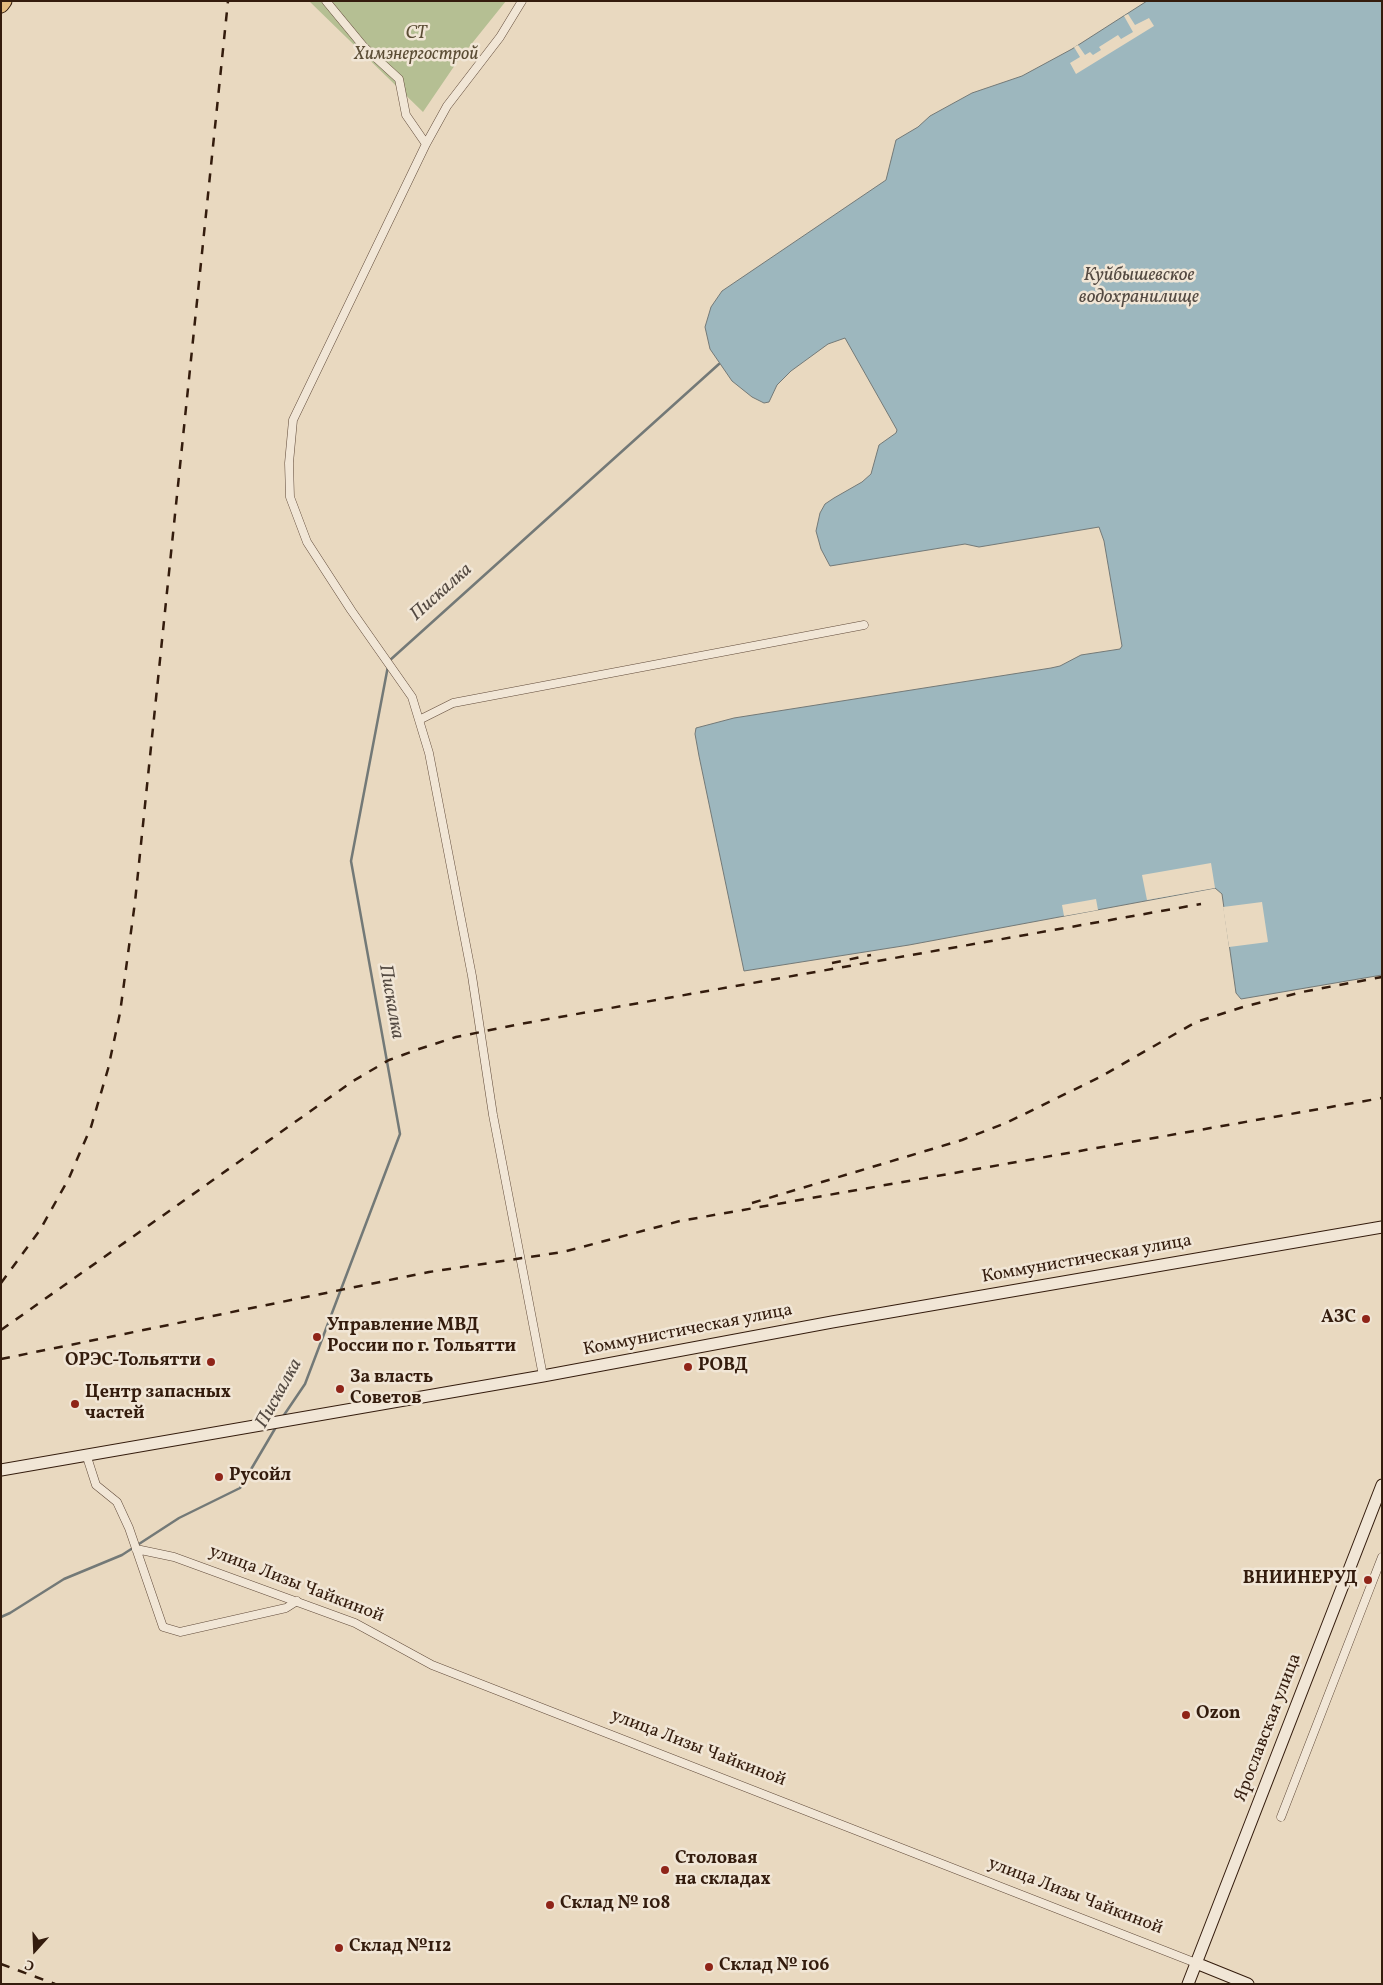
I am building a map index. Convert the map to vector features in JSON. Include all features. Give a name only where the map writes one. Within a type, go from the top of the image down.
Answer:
[{"type":"highway","points":[[1,4],[4,1]]},
{"type":"main road","name":"Коммунистическая улица","points":[[1,1470],[543,1376],[832,1322],[1382,1227]]},
{"type":"main road","name":"Ярославская улица","points":[[1188,1984],[1382,1485]]},
{"type":"main road","name":"улица Лизы Чайкиной","points":[[1196,1963],[1248,1984]]},
{"type":"street","points":[[326,1],[364,47],[399,79],[406,115],[426,144]]},
{"type":"street","points":[[522,1],[500,36],[447,106],[426,144],[293,420],[289,463],[290,497],[307,542],[351,610],[412,697],[429,752],[472,976],[493,1115],[543,1376]]},
{"type":"street","points":[[419,720],[453,703],[864,625]]},
{"type":"street","points":[[86,1454],[96,1485],[117,1502],[136,1549],[163,1627],[180,1632],[286,1608],[297,1601]]},
{"type":"street","name":"улица Лизы Чайкиной","points":[[136,1549],[174,1557],[355,1623],[432,1665],[1196,1963]]},
{"type":"street","points":[[1281,1817],[1382,1557]]},
{"type":"green space","name":"СТ Химэнергострой","points":[[309,1],[506,1],[457,62],[423,112]]},
{"type":"water","name":"Куйбышевское водохранилище","points":[[1147,1],[1382,1],[1382,975],[1241,999],[1236,993],[1222,894],[1215,888],[909,945],[744,971],[699,756],[695,734],[696,728],[734,718],[1051,668],[1060,666],[1081,655],[1120,649],[1122,646],[1104,541],[1099,527],[979,547],[965,544],[830,566],[821,549],[816,531],[820,513],[825,504],[862,482],[871,474],[879,445],[896,433],[897,430],[845,338],[828,344],[791,371],[777,385],[769,402],[764,403],[752,397],[732,381],[710,349],[705,327],[711,307],[722,291],[886,180],[896,140],[918,127],[930,116],[972,93],[1022,76],[1072,49]]},
{"type":"pier","points":[[1128,14],[1135,25],[1149,18],[1154,26],[1076,74],[1070,63],[1080,57],[1074,47],[1078,45],[1085,55],[1090,52],[1093,55],[1101,50],[1099,47],[1118,35],[1121,39],[1133,32],[1124,16]]},
{"type":"pier","points":[[1211,863],[1215,888],[1147,900],[1142,875]]},
{"type":"pier","points":[[1096,899],[1098,910],[1064,916],[1062,905]]},
{"type":"pier","points":[[1262,902],[1268,942],[1229,947],[1223,907]]},
{"type":"waterway","name":"Пискалка","points":[[389,661],[719,364]]},
{"type":"waterway","name":"Пискалка","points":[[282,1418],[305,1384],[400,1134],[351,861],[388,666]]},
{"type":"waterway","name":"Пискалка","points":[[1,1617],[64,1579],[122,1555],[179,1518],[240,1488],[276,1427]]},
{"type":"railway","points":[[1,1283],[40,1230],[69,1178],[91,1127],[108,1069],[120,1013],[135,902],[228,1]]},
{"type":"railway","points":[[1,1330],[353,1081],[389,1060],[419,1049],[456,1037],[520,1024],[1201,904]]},
{"type":"railway","points":[[832,963],[871,955]]},
{"type":"railway","points":[[752,1203],[962,1140],[1006,1123],[1100,1077],[1196,1022],[1243,1007],[1302,992],[1382,977]]},
{"type":"railway","points":[[1,1359],[429,1272],[563,1252],[680,1221],[1382,1098]]},
{"type":"railway","points":[[1,1964],[55,1984]]},
{"type":"place","name":"АЗС","points":[[1366,1319]]},
{"type":"place","name":"Управление МВД России по г. Тольятти","points":[[317,1337]]},
{"type":"place","name":"ОРЭС-Тольятти","points":[[211,1362]]},
{"type":"place","name":"РОВД","points":[[688,1367]]},
{"type":"place","name":"За власть Советов","points":[[340,1389]]},
{"type":"place","name":"Центр запасных частей","points":[[75,1404]]},
{"type":"place","name":"Русойл","points":[[219,1477]]},
{"type":"place","name":"ВНИИНЕРУД","points":[[1368,1580]]},
{"type":"place","name":"Ozon","points":[[1186,1715]]},
{"type":"place","name":"Столовая на складах","points":[[665,1870]]},
{"type":"place","name":"Склад № 108","points":[[550,1905]]},
{"type":"place","name":"Склад №112","points":[[339,1948]]},
{"type":"place","name":"Склад № 106","points":[[709,1967]]}]
